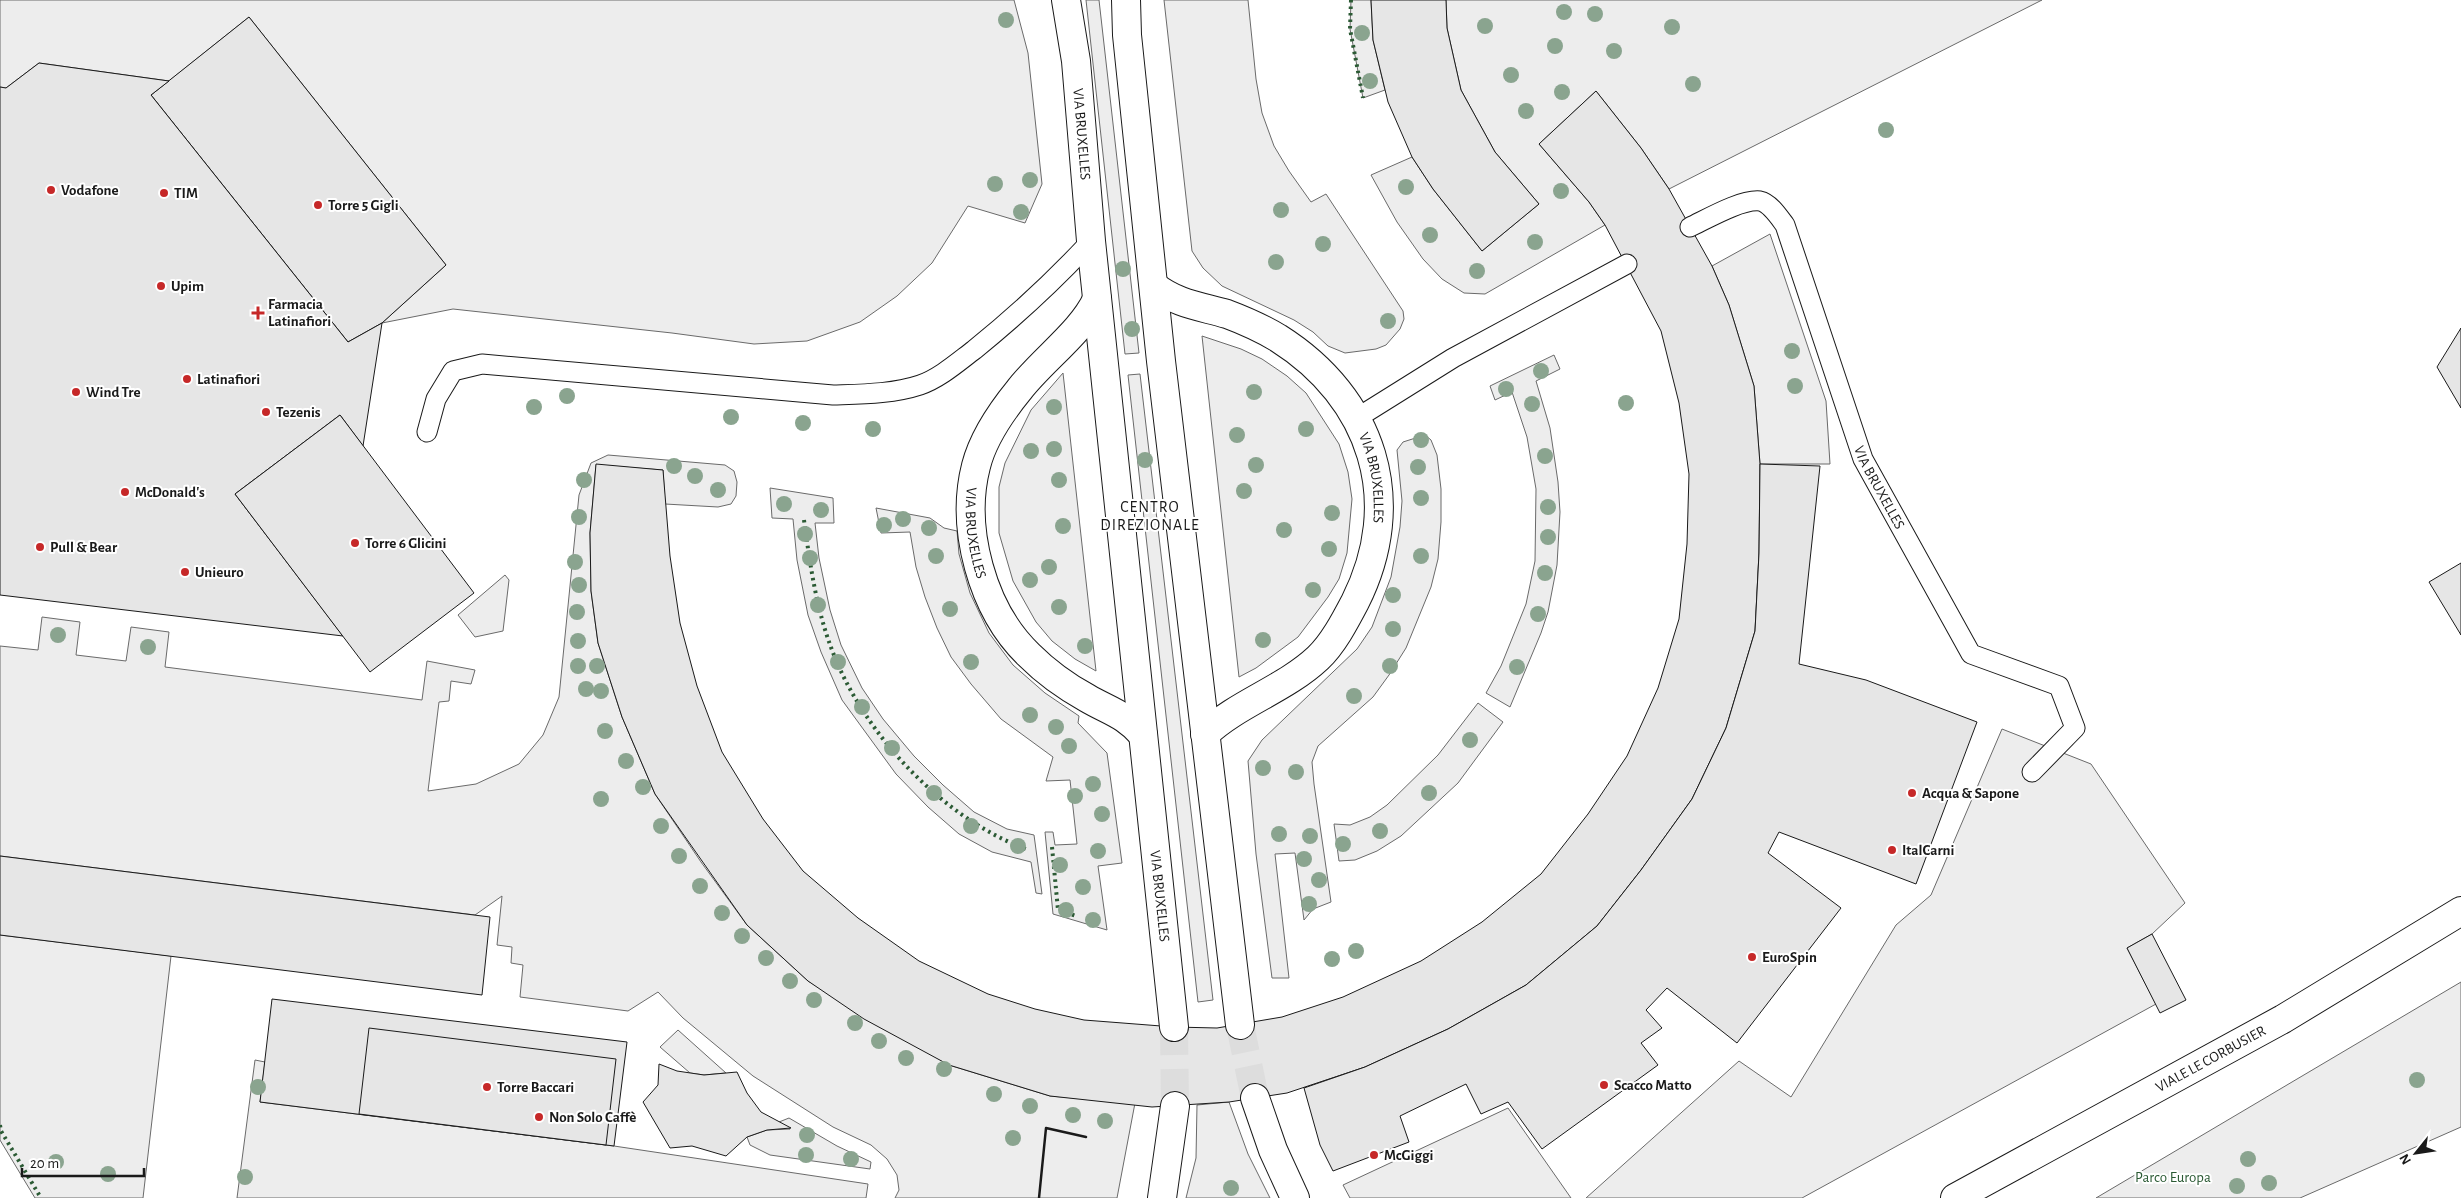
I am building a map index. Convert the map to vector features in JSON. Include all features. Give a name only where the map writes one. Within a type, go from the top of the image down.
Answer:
[{"type":"street","name":"VIA BRUXELLES","points":[[1066,0],[1076,61],[1091,241],[1174,1027]]},
{"type":"street","points":[[1126,0],[1127,35],[1154,286],[1240,1024]]},
{"type":"street","name":"VIA BRUXELLES","points":[[1154,286],[1180,302],[1228,315],[1277,337],[1319,370],[1339,390],[1357,418],[1372,454],[1378,483],[1377,542],[1361,590],[1335,636],[1318,658],[1293,676],[1217,723],[1205,734]]},
{"type":"street","name":"VIA BRUXELLES","points":[[1097,299],[1085,321],[1043,362],[1018,391],[986,440],[976,465],[970,497],[971,524],[977,557],[990,598],[1006,627],[1029,655],[1087,698],[1130,721],[1143,735]]},
{"type":"street","name":"VIALE LE CORBUSIER","points":[[1955,1198],[2283,1019],[2461,911]]},
{"type":"street","points":[[1255,1098],[1273,1150],[1295,1198]]},
{"type":"street","points":[[1162,1198],[1175,1106]]},
{"type":"lane","name":"VIA BRUXELLES","points":[[1690,227],[1746,202],[1761,201],[1773,210],[1785,225],[1863,459],[1971,654],[2059,686],[2075,728],[2032,772]]},
{"type":"lane","points":[[427,432],[436,399],[453,371],[482,364],[833,395],[885,392],[921,385],[953,366],[1006,324],[1063,272],[1091,241]]},
{"type":"lane","name":"VIA BRUXELLES","points":[[1357,418],[1453,358],[1627,264]]},
{"type":"shaded area","points":[[0,0],[1014,0],[1028,53],[1042,184],[1025,223],[968,206],[932,263],[897,296],[860,322],[807,341],[754,344],[453,309],[382,323],[446,265],[249,17],[169,81],[39,63],[6,88],[0,87]]},
{"type":"shaded area","points":[[1086,0],[1099,0],[1139,353],[1125,354]]},
{"type":"shaded area","points":[[1164,0],[1248,0],[1256,79],[1262,113],[1274,146],[1311,202],[1326,194],[1403,311],[1404,319],[1400,329],[1386,345],[1376,349],[1345,353],[1328,346],[1313,332],[1294,320],[1222,286],[1203,268],[1192,251]]},
{"type":"shaded area","points":[[1351,0],[1371,0],[1373,40],[1385,90],[1363,98],[1350,29]]},
{"type":"shaded area","points":[[1446,0],[2042,0],[1669,189],[1641,148],[1596,91],[1539,144],[1589,202],[1605,225],[1485,294],[1464,293],[1442,279],[1423,259],[1397,222],[1371,175],[1412,157],[1433,189],[1482,251],[1539,204],[1495,152],[1461,90],[1447,28]]},
{"type":"shaded area","points":[[1770,234],[1826,401],[1830,464],[1760,464],[1754,386],[1729,305],[1712,266]]},
{"type":"shaded area","points":[[1202,336],[1241,349],[1262,359],[1287,376],[1306,393],[1339,444],[1348,472],[1352,499],[1347,553],[1339,579],[1328,597],[1298,637],[1256,668],[1239,677]]},
{"type":"shaded area","points":[[1554,355],[1560,369],[1536,381],[1550,428],[1558,482],[1560,512],[1557,565],[1548,612],[1510,707],[1486,693],[1501,666],[1526,604],[1535,561],[1536,489],[1527,437],[1512,392],[1495,400],[1490,386]]},
{"type":"shaded area","points":[[1063,373],[1096,671],[1075,659],[1052,641],[1036,622],[1013,581],[999,533],[999,487],[1005,463],[1031,410]]},
{"type":"shaded area","points":[[1140,374],[1213,1000],[1198,1002],[1128,375]]},
{"type":"shaded area","points":[[1425,435],[1431,440],[1437,455],[1441,489],[1438,559],[1431,587],[1406,648],[1389,675],[1373,697],[1318,746],[1312,762],[1331,902],[1313,909],[1304,920],[1295,853],[1275,854],[1289,978],[1272,978],[1256,854],[1248,761],[1262,740],[1357,649],[1372,627],[1391,577],[1400,527],[1402,501],[1397,450],[1403,442]]},
{"type":"shaded area","points":[[608,455],[725,465],[734,471],[737,482],[736,496],[731,504],[718,507],[665,504],[663,470],[596,465],[590,533],[591,591],[598,643],[622,717],[655,794],[701,862],[747,925],[808,981],[949,1065],[1050,1096],[1135,1103],[1117,1198],[895,1198],[899,1190],[897,1175],[887,1159],[871,1145],[833,1127],[753,1076],[683,1018],[658,992],[628,1011],[520,997],[523,965],[511,963],[512,947],[497,945],[502,896],[475,915],[0,856],[0,646],[38,650],[42,617],[80,622],[76,655],[126,661],[131,627],[169,632],[165,667],[422,700],[427,661],[475,670],[471,684],[451,681],[449,701],[439,702],[428,791],[476,784],[519,764],[543,735],[559,697],[579,495],[591,463]]},
{"type":"shaded area","points":[[770,488],[833,498],[834,523],[815,523],[819,558],[830,610],[841,645],[862,688],[883,719],[914,756],[974,812],[1007,829],[1034,835],[1042,894],[1036,893],[1031,862],[992,852],[959,834],[928,807],[896,774],[842,700],[821,652],[808,615],[797,560],[793,519],[772,518]]},
{"type":"shaded area","points":[[876,508],[930,518],[944,528],[957,531],[959,554],[970,593],[989,633],[1013,665],[1045,693],[1079,716],[1078,723],[1107,753],[1122,863],[1098,866],[1107,930],[1053,914],[1045,832],[1053,832],[1055,845],[1077,844],[1070,780],[1046,781],[1053,757],[1001,719],[951,657],[925,597],[916,567],[910,532],[881,533]]},
{"type":"shaded area","points":[[505,575],[509,580],[503,631],[475,637],[458,615]]},
{"type":"shaded area","points":[[1478,703],[1503,722],[1458,783],[1401,836],[1377,851],[1355,860],[1339,861],[1334,824],[1350,825],[1370,817],[1387,805],[1438,755]]},
{"type":"shaded area","points":[[2002,729],[2091,764],[2185,903],[2152,934],[2127,948],[2156,1004],[1802,1198],[1586,1198],[1739,1061],[1791,1097],[1896,925],[1931,895]]},
{"type":"shaded area","points":[[0,935],[171,956],[143,1198],[35,1198],[0,1140]]},
{"type":"shaded area","points":[[2461,982],[2461,1127],[2300,1198],[2096,1198]]},
{"type":"shaded area","points":[[678,1030],[726,1073],[704,1075],[690,1073],[660,1047]]},
{"type":"shaded area","points":[[255,1060],[265,1062],[260,1102],[614,1146],[868,1184],[866,1198],[237,1198]]},
{"type":"shaded area","points":[[1229,1102],[1248,1154],[1270,1198],[1186,1198],[1196,1158],[1197,1105]]},
{"type":"shaded area","points":[[1508,1108],[1571,1198],[1350,1198],[1343,1185]]},
{"type":"shaded area","points":[[789,1118],[837,1146],[871,1162],[870,1169],[770,1155],[750,1145],[747,1137],[767,1130],[790,1129],[779,1122]]},
{"type":"building","points":[[1371,0],[1446,0],[1447,28],[1461,90],[1495,152],[1539,204],[1482,251],[1433,189],[1412,157],[1388,102],[1373,40]]},
{"type":"building","name":"Torre 5 Gigli","points":[[249,17],[446,265],[382,323],[348,342],[151,95]]},
{"type":"building","name":"Latinafiori","points":[[39,63],[169,81],[151,95],[348,342],[382,323],[363,446],[340,415],[235,494],[343,636],[0,595],[0,87],[6,88]]},
{"type":"building","points":[[1596,91],[1641,148],[1669,189],[1712,266],[1729,305],[1754,386],[1760,464],[1759,553],[1755,631],[1726,728],[1692,799],[1641,870],[1597,926],[1526,985],[1448,1029],[1365,1067],[1287,1093],[1229,1102],[1152,1107],[1050,1096],[949,1065],[864,1019],[808,981],[747,925],[655,794],[622,717],[598,643],[591,591],[590,533],[596,464],[663,470],[670,556],[680,623],[697,686],[722,752],[763,819],[803,871],[858,918],[919,961],[988,994],[1035,1009],[1084,1020],[1174,1027],[1217,1028],[1282,1017],[1343,997],[1421,961],[1482,922],[1541,874],[1588,814],[1627,756],[1658,688],[1679,619],[1687,544],[1689,474],[1679,403],[1661,331],[1605,225],[1589,202],[1539,144]]},
{"type":"building","points":[[2461,328],[2461,408],[2437,367]]},
{"type":"building","name":"Torre 6 Glicini","points":[[340,415],[474,593],[370,672],[235,494]]},
{"type":"building","points":[[1760,464],[1820,466],[1799,664],[1866,680],[1977,722],[1916,884],[1779,832],[1768,853],[1841,908],[1737,1043],[1667,988],[1646,1010],[1662,1028],[1641,1043],[1658,1065],[1542,1149],[1508,1102],[1481,1114],[1466,1084],[1400,1116],[1409,1142],[1333,1171],[1320,1145],[1304,1088],[1365,1067],[1448,1029],[1526,985],[1597,926],[1641,870],[1692,799],[1726,728],[1755,631],[1759,553]]},
{"type":"building","points":[[2461,563],[2461,635],[2429,582]]},
{"type":"building","points":[[0,856],[490,917],[482,995],[0,935]]},
{"type":"building","points":[[2152,934],[2186,1000],[2160,1013],[2127,948]]},
{"type":"building","points":[[272,999],[627,1042],[614,1146],[260,1102]]},
{"type":"building","name":"Torre Baccari","points":[[369,1028],[616,1059],[606,1145],[359,1114]]},
{"type":"building","points":[[659,1064],[677,1071],[704,1075],[737,1072],[747,1093],[761,1112],[791,1128],[767,1130],[747,1137],[726,1156],[692,1146],[670,1148],[643,1102],[658,1085]]},
{"type":"tunnel","points":[[1240,1025],[1255,1098]]},
{"type":"tunnel","points":[[1174,1027],[1175,1106]]},
{"type":"hedge","points":[[1351,0],[1350,29],[1363,98]]},
{"type":"hedge","points":[[804,520],[814,586],[826,634],[846,681],[864,712],[909,769],[936,794],[965,816],[995,835],[1026,849]]},
{"type":"hedge","points":[[1052,847],[1058,910],[1076,916]]},
{"type":"hedge","points":[[0,1125],[1,1131],[41,1198]]},
{"type":"wall","points":[[1039,1198],[1046,1128],[1086,1137]]},
{"type":"place","name":"Vodafone","points":[[51,190]]},
{"type":"place","name":"TIM","points":[[164,193]]},
{"type":"place","name":"Torre 5 Gigli","points":[[318,205]]},
{"type":"place","name":"Upim","points":[[161,286]]},
{"type":"place","name":"Farmacia Latinafiori","points":[[258,313]]},
{"type":"place","name":"Latinafiori","points":[[187,379]]},
{"type":"place","name":"Wind Tre","points":[[76,392]]},
{"type":"place","name":"Tezenis","points":[[266,412]]},
{"type":"place","name":"McDonald's","points":[[125,492]]},
{"type":"place","name":"Torre 6 Glicini","points":[[355,543]]},
{"type":"place","name":"Pull & Bear","points":[[40,547]]},
{"type":"place","name":"Unieuro","points":[[185,572]]},
{"type":"place","name":"Acqua & Sapone","points":[[1912,793]]},
{"type":"place","name":"ItalCarni","points":[[1892,850]]},
{"type":"place","name":"EuroSpin","points":[[1752,957]]},
{"type":"place","name":"Scacco Matto","points":[[1604,1085]]},
{"type":"place","name":"Torre Baccari","points":[[487,1087]]},
{"type":"place","name":"Non Solo Caffè","points":[[539,1117]]},
{"type":"place","name":"McGiggi","points":[[1374,1155]]},
{"type":"district","name":"CENTRO DIREZIONALE","points":[[1150,516]]},
{"type":"park label","name":"Parco Europa","points":[[2173,1177]]}]
